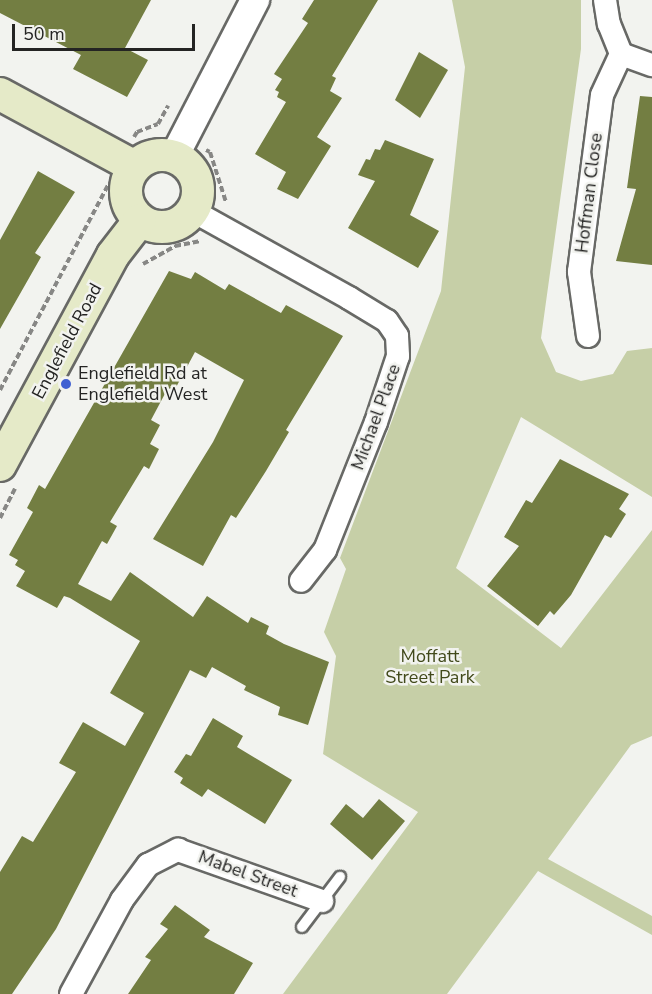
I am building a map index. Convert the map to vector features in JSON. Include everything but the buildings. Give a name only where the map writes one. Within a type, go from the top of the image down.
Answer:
[{"type":"main road","points":[[0,94],[128,163],[149,157],[171,139],[197,179],[198,200],[203,217],[168,228],[155,227],[140,220],[128,204],[126,193],[128,163]]},
{"type":"main road","name":"Englefield Road","points":[[9,474],[113,255],[140,220]]},
{"type":"street","points":[[171,139],[255,0]]},
{"type":"street","points":[[605,0],[609,24],[621,54],[652,65]]},
{"type":"street","name":"Hoffman Close","points":[[588,336],[579,272],[602,95],[621,54]]},
{"type":"street","name":"Michael Place","points":[[203,217],[387,321],[397,336],[398,356],[376,422],[325,550],[301,581]]},
{"type":"street","name":"Mabel Street","points":[[71,994],[128,892],[148,866],[178,850],[322,901]]},
{"type":"lane","points":[[302,927],[340,877]]},
{"type":"path","points":[[171,100],[171,139]]},
{"type":"path","points":[[0,390],[128,163],[137,132],[171,139],[210,152],[227,201],[203,217],[199,244],[176,246],[138,269]]},
{"type":"path","points":[[0,518],[9,474]]},
{"type":"green space","name":"Moffatt Street Park","points":[[452,0],[581,0],[581,49],[541,338],[556,372],[581,381],[613,374],[627,351],[652,348],[652,497],[521,417],[456,568],[561,648],[652,530],[652,736],[631,745],[548,859],[652,916],[652,935],[538,871],[447,994],[283,994],[418,812],[323,754],[336,656],[324,632],[346,569],[340,558],[441,291],[465,67]]},
{"type":"place","name":"Englefield Rd at Englefield West","points":[[66,384]]}]
